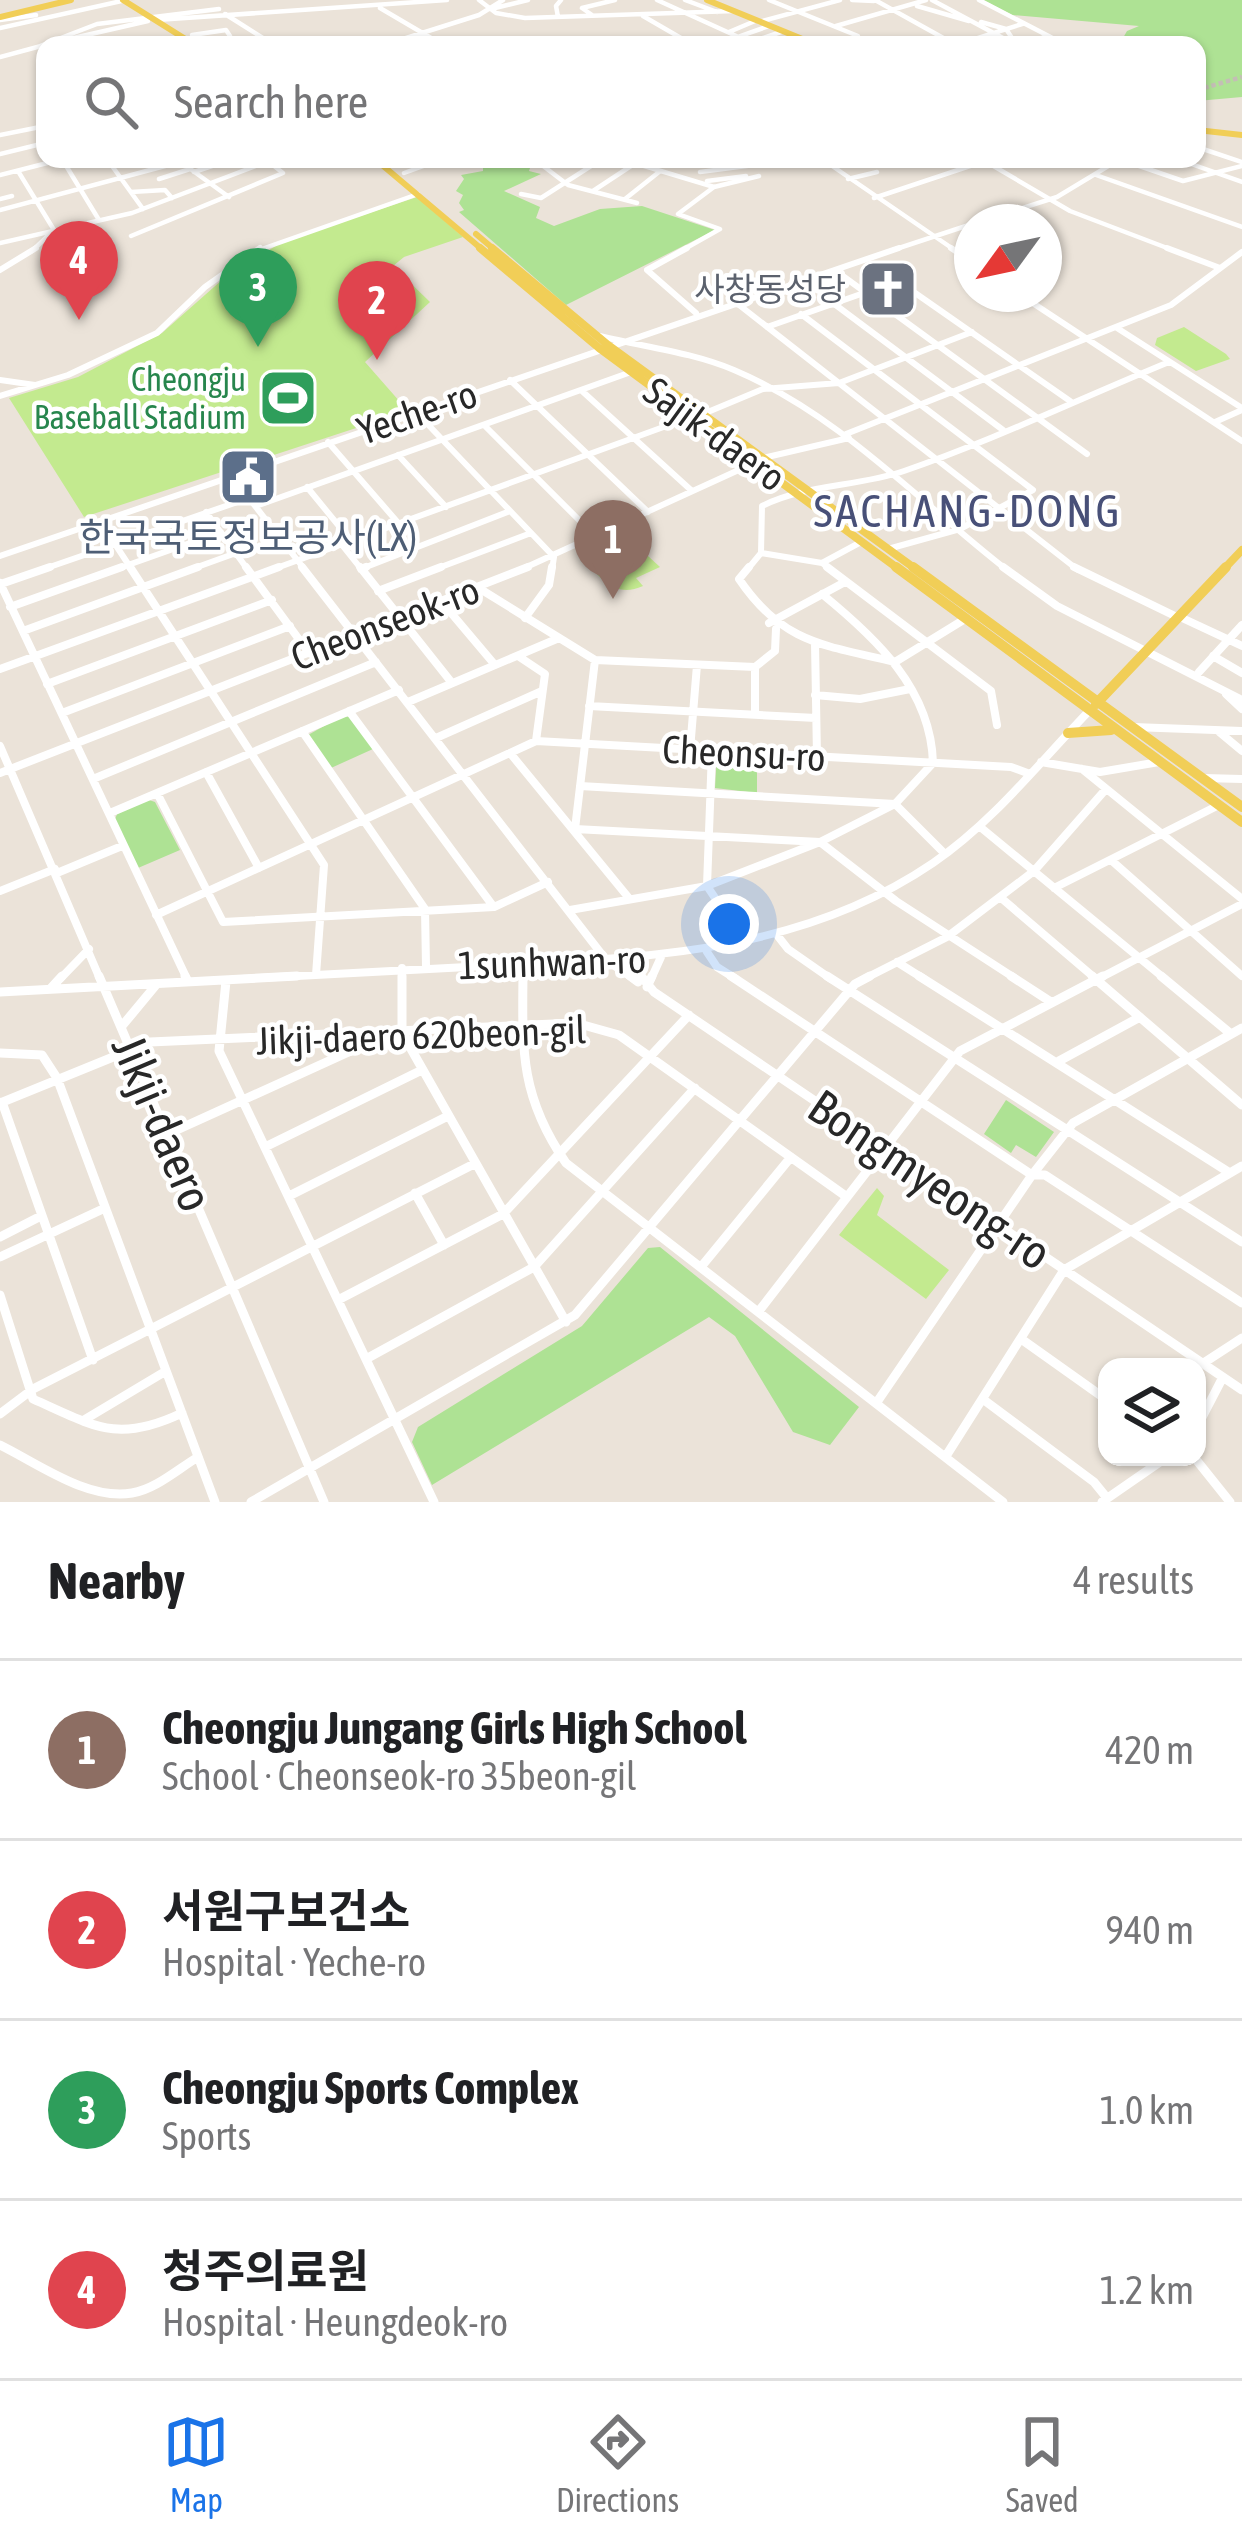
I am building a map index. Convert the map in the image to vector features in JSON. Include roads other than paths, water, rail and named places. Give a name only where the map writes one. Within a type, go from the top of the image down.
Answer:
[{"type":"main road","points":[[0,22],[71,0]]},
{"type":"main road","points":[[119,0],[172,36]]},
{"type":"main road","points":[[707,0],[790,36]]},
{"type":"main road","points":[[150,20],[179,36]]},
{"type":"main road","points":[[1206,131],[1242,135]]},
{"type":"main road","name":"Sajik-daero","points":[[386,168],[603,346],[1067,679],[1094,706],[1120,718],[1129,733],[1242,807]]},
{"type":"main road","name":"Sajik-daero","points":[[397,168],[595,334],[631,372],[697,415]]},
{"type":"main road","name":"Sajik-daero","points":[[759,461],[965,619],[1094,706],[1242,822]]},
{"type":"main road","name":"1sunhwan-ro","points":[[1094,706],[1242,550]]},
{"type":"main road","points":[[1067,679],[1089,686],[1116,683],[1112,699],[1120,718]]},
{"type":"main road","points":[[1067,733],[1099,728],[1129,733]]},
{"type":"street","points":[[0,22],[119,0]]},
{"type":"street","points":[[0,22],[119,0]]},
{"type":"street","points":[[84,36],[150,20],[447,0]]},
{"type":"street","points":[[478,0],[491,9],[525,18],[734,11]]},
{"type":"street","points":[[491,9],[503,0]]},
{"type":"street","points":[[414,36],[528,0]]},
{"type":"street","points":[[558,17],[556,6],[564,0]]},
{"type":"street","points":[[593,16],[582,8],[615,0]]},
{"type":"street","points":[[657,0],[734,36]]},
{"type":"street","points":[[685,0],[753,22]]},
{"type":"street","points":[[769,0],[858,36]]},
{"type":"street","points":[[728,32],[840,0]]},
{"type":"street","points":[[852,0],[875,0],[939,36]]},
{"type":"street","points":[[834,26],[929,0],[997,36]]},
{"type":"street","points":[[980,0],[1049,36]]},
{"type":"street","points":[[910,4],[933,8],[951,20],[970,21]]},
{"type":"street","points":[[379,8],[429,36]]},
{"type":"street","points":[[63,36],[75,29],[128,19],[216,9],[280,10]]},
{"type":"street","points":[[224,13],[259,36]]},
{"type":"street","points":[[642,15],[674,36]]},
{"type":"street","points":[[183,18],[192,35],[226,30],[230,35]]},
{"type":"street","points":[[99,36],[150,20]]},
{"type":"street","points":[[981,22],[1006,29],[1010,36]]},
{"type":"street","points":[[986,36],[1024,23]]},
{"type":"street","points":[[750,36],[769,26]]},
{"type":"street","points":[[772,36],[781,32]]},
{"type":"street","points":[[0,57],[36,48]]},
{"type":"street","points":[[0,135],[36,128]]},
{"type":"street","points":[[1206,140],[1216,132]]},
{"type":"street","points":[[0,154],[36,145]]},
{"type":"street","points":[[1206,150],[1242,164]]},
{"type":"street","points":[[1206,160],[1216,153]]},
{"type":"street","points":[[1147,168],[1183,181],[1242,164]]},
{"type":"street","points":[[0,175],[36,166]]},
{"type":"street","points":[[68,168],[99,220]]},
{"type":"street","points":[[113,168],[143,209]]},
{"type":"street","points":[[0,210],[154,168]]},
{"type":"street","points":[[188,168],[229,197]]},
{"type":"street","points":[[159,179],[204,168]]},
{"type":"street","points":[[0,232],[2,242],[143,209],[249,168]]},
{"type":"street","points":[[130,236],[283,173],[278,168]]},
{"type":"street","points":[[404,173],[418,168]]},
{"type":"street","points":[[544,168],[564,183],[637,203]]},
{"type":"street","points":[[521,194],[541,198],[588,168]]},
{"type":"street","points":[[592,192],[625,168]]},
{"type":"street","points":[[647,168],[716,187]]},
{"type":"street","points":[[698,168],[705,182]]},
{"type":"street","points":[[700,172],[732,168]]},
{"type":"street","points":[[760,176],[761,168]]},
{"type":"street","points":[[835,168],[954,250]]},
{"type":"street","points":[[874,198],[967,168]]},
{"type":"street","points":[[992,168],[1070,212],[1220,268]]},
{"type":"street","name":"Yeche-ro","points":[[1035,204],[1106,168]]},
{"type":"street","points":[[1162,173],[1168,168]]},
{"type":"street","points":[[1203,168],[1242,182]]},
{"type":"street","points":[[18,170],[54,230],[67,242]]},
{"type":"street","points":[[624,200],[659,172]]},
{"type":"street","points":[[847,179],[877,172]]},
{"type":"street","points":[[1096,175],[1242,227]]},
{"type":"street","points":[[168,176],[188,192]]},
{"type":"street","points":[[705,182],[760,176]]},
{"type":"street","points":[[697,314],[647,270],[720,230],[678,214],[716,187],[760,176]]},
{"type":"street","points":[[392,201],[409,186]]},
{"type":"street","points":[[130,192],[165,190],[172,198]]},
{"type":"street","points":[[0,396],[157,333],[205,287],[264,245],[418,194]]},
{"type":"street","points":[[0,199],[12,196]]},
{"type":"street","points":[[0,270],[26,257],[54,230]]},
{"type":"street","name":"Yeche-ro","points":[[0,556],[603,346],[954,230]]},
{"type":"street","name":"Cheonseok-ro","points":[[5,771],[554,556],[759,461],[847,436],[1088,340],[1182,300],[1242,251]]},
{"type":"street","points":[[835,270],[1087,454]]},
{"type":"street","points":[[767,327],[898,281],[1071,402]]},
{"type":"street","points":[[734,302],[1076,569],[1242,646]]},
{"type":"street","points":[[832,302],[1003,430]]},
{"type":"street","points":[[1046,312],[1242,441]]},
{"type":"street","points":[[801,314],[1033,490],[960,529],[888,549]]},
{"type":"street","points":[[1115,327],[1242,409]]},
{"type":"street","points":[[0,669],[770,389],[838,383],[972,332]]},
{"type":"street","points":[[595,334],[726,367],[770,389],[847,436],[1041,596],[1209,677],[1242,700]]},
{"type":"street","points":[[477,586],[595,660],[755,667],[775,651],[773,626],[739,574],[761,553],[762,506],[934,458],[1169,362]]},
{"type":"street","points":[[188,982],[0,583],[206,512],[307,487],[631,372]]},
{"type":"street","points":[[0,380],[37,385]]},
{"type":"street","points":[[510,380],[648,512]]},
{"type":"street","points":[[582,391],[692,491]]},
{"type":"street","points":[[1214,423],[1242,409]]},
{"type":"street","points":[[417,412],[554,556],[551,580],[525,618]]},
{"type":"street","points":[[484,425],[594,535]]},
{"type":"street","points":[[328,442],[400,524]]},
{"type":"street","points":[[398,455],[446,507]]},
{"type":"street","points":[[231,475],[607,961],[651,990],[661,958]]},
{"type":"street","points":[[307,487],[352,542]]},
{"type":"street","points":[[206,512],[309,653]]},
{"type":"street","points":[[361,569],[510,512]]},
{"type":"street","points":[[100,521],[324,865],[316,975]]},
{"type":"street","points":[[10,607],[221,532]]},
{"type":"street","points":[[378,591],[531,533]]},
{"type":"street","points":[[822,563],[861,542]]},
{"type":"street","points":[[342,545],[452,683]]},
{"type":"street","points":[[23,631],[236,553]]},
{"type":"street","points":[[761,553],[822,563],[991,691],[997,725]]},
{"type":"street","points":[[773,626],[845,582]]},
{"type":"street","points":[[570,910],[707,886],[820,842],[895,804],[933,763],[932,732],[895,662],[867,639],[861,625],[822,594]]},
{"type":"street","points":[[47,684],[272,600]]},
{"type":"street","points":[[441,601],[496,665]]},
{"type":"street","points":[[773,626],[815,643],[895,662],[965,619]]},
{"type":"street","points":[[1199,672],[1242,625]]},
{"type":"street","points":[[62,713],[290,626]]},
{"type":"street","points":[[408,703],[560,638]]},
{"type":"street","points":[[815,643],[817,757]]},
{"type":"street","points":[[518,656],[544,674],[536,741]]},
{"type":"street","points":[[1214,656],[1242,673]]},
{"type":"street","points":[[575,829],[595,660]]},
{"type":"street","points":[[93,779],[376,662]]},
{"type":"street","points":[[690,750],[697,665]]},
{"type":"street","points":[[754,714],[755,667]]},
{"type":"street","points":[[1209,677],[1242,710]]},
{"type":"street","points":[[815,695],[873,698],[910,689]]},
{"type":"street","points":[[110,813],[399,690]]},
{"type":"street","points":[[436,738],[542,691]]},
{"type":"street","points":[[589,706],[816,718]]},
{"type":"street","name":"1sunhwan-ro","points":[[0,992],[661,958],[746,944],[882,892],[945,854],[979,826],[1094,706]]},
{"type":"street","points":[[349,711],[494,907]]},
{"type":"street","points":[[1217,730],[1242,751]]},
{"type":"street","points":[[302,731],[425,909],[426,967]]},
{"type":"street","points":[[1129,733],[1242,731]]},
{"type":"street","name":"Cheonsu-ro","points":[[156,915],[536,741],[1011,767],[1030,773]]},
{"type":"street","name":"Jikji-daero","points":[[0,746],[5,771],[56,871],[325,1502]]},
{"type":"street","points":[[712,752],[707,886],[746,944]]},
{"type":"street","points":[[510,753],[628,897]]},
{"type":"street","points":[[1041,762],[1124,771],[1160,762]]},
{"type":"street","points":[[759,1311],[960,1051],[1242,902],[1082,769]]},
{"type":"street","points":[[206,772],[260,868]]},
{"type":"street","points":[[1202,778],[1242,778]]},
{"type":"street","points":[[580,786],[895,804],[945,854]]},
{"type":"street","points":[[251,1502],[566,1322],[742,1122],[855,984],[947,937],[1034,872],[1106,789]]},
{"type":"street","points":[[157,794],[224,922],[494,907],[548,882]]},
{"type":"street","points":[[1054,888],[1219,806]]},
{"type":"street","points":[[878,1402],[1066,1131],[1237,1031],[1138,957],[979,826]]},
{"type":"street","points":[[575,829],[820,842],[947,937],[1052,1002]]},
{"type":"street","points":[[0,891],[122,846]]},
{"type":"street","points":[[1111,860],[1242,976]]},
{"type":"street","points":[[1000,898],[1242,1105]]},
{"type":"street","points":[[778,935],[788,949],[851,993],[1242,1242]]},
{"type":"street","points":[[50,989],[89,949]]},
{"type":"street","points":[[707,952],[718,967],[1032,1175],[1045,1175],[1242,1303]]},
{"type":"street","name":"Bongmyeong-ro","points":[[627,959],[651,990],[1193,1358]]},
{"type":"street","points":[[896,961],[1230,1173]]},
{"type":"street","points":[[523,965],[526,1095],[559,1155],[1003,1502]]},
{"type":"street","points":[[402,968],[402,1033],[566,1322]]},
{"type":"street","points":[[226,981],[218,1041],[434,1502]]},
{"type":"street","points":[[122,1026],[157,984]]},
{"type":"street","points":[[338,1300],[503,1214],[688,1015]]},
{"type":"street","points":[[1058,1061],[1140,1017]]},
{"type":"street","name":"Jikji-daero 620beon-gil","points":[[1,1102],[130,1047],[591,1025],[619,1035],[847,1197]]},
{"type":"street","points":[[168,1134],[364,1045],[369,1034]]},
{"type":"street","points":[[0,1053],[42,1055],[57,1078],[214,1502]]},
{"type":"street","points":[[265,1147],[422,1070]]},
{"type":"street","points":[[366,1359],[534,1267],[695,1088]]},
{"type":"street","points":[[1,1102],[93,1360]]},
{"type":"street","points":[[289,1196],[448,1116]]},
{"type":"street","points":[[701,1267],[791,1157]]},
{"type":"street","points":[[0,1414],[33,1389],[474,1164]]},
{"type":"street","points":[[946,1456],[1024,1340],[1064,1270],[1242,1166]]},
{"type":"street","points":[[415,1193],[444,1245]]},
{"type":"street","points":[[0,1257],[106,1208]]},
{"type":"street","points":[[0,1237],[41,1216]]},
{"type":"street","points":[[0,1295],[33,1399],[134,1435],[182,1413]]},
{"type":"street","points":[[1206,1361],[1242,1338]]},
{"type":"street","points":[[1024,1340],[1098,1393]]},
{"type":"street","name":"Bongmyeong-ro","points":[[1206,1366],[1242,1390]]},
{"type":"street","points":[[84,1420],[166,1371]]},
{"type":"street","points":[[1206,1409],[1223,1377]]},
{"type":"street","points":[[984,1400],[1094,1482],[1105,1500],[1154,1466]]},
{"type":"street","points":[[0,1445],[90,1487],[120,1494],[137,1492],[198,1457]]},
{"type":"street","points":[[1201,1466],[1230,1502]]},
{"type":"tunnel","points":[[1206,87],[1242,77]]},
{"type":"place","name":"사창동성당","points":[[888,289]]},
{"type":"place","name":"청주의료원","points":[[79,320]]},
{"type":"place","name":"Cheongju Sports Complex","points":[[258,347]]},
{"type":"place","name":"서원구보건소","points":[[377,360]]},
{"type":"place","name":"Cheongju Baseball Stadium","points":[[288,398]]},
{"type":"place","name":"한국국토정보공사(LX)","points":[[248,477]]},
{"type":"place","name":"Cheongju Jungang Girls High School","points":[[613,599]]},
{"type":"district","name":"SACHANG-DONG","points":[[968,511]]}]
